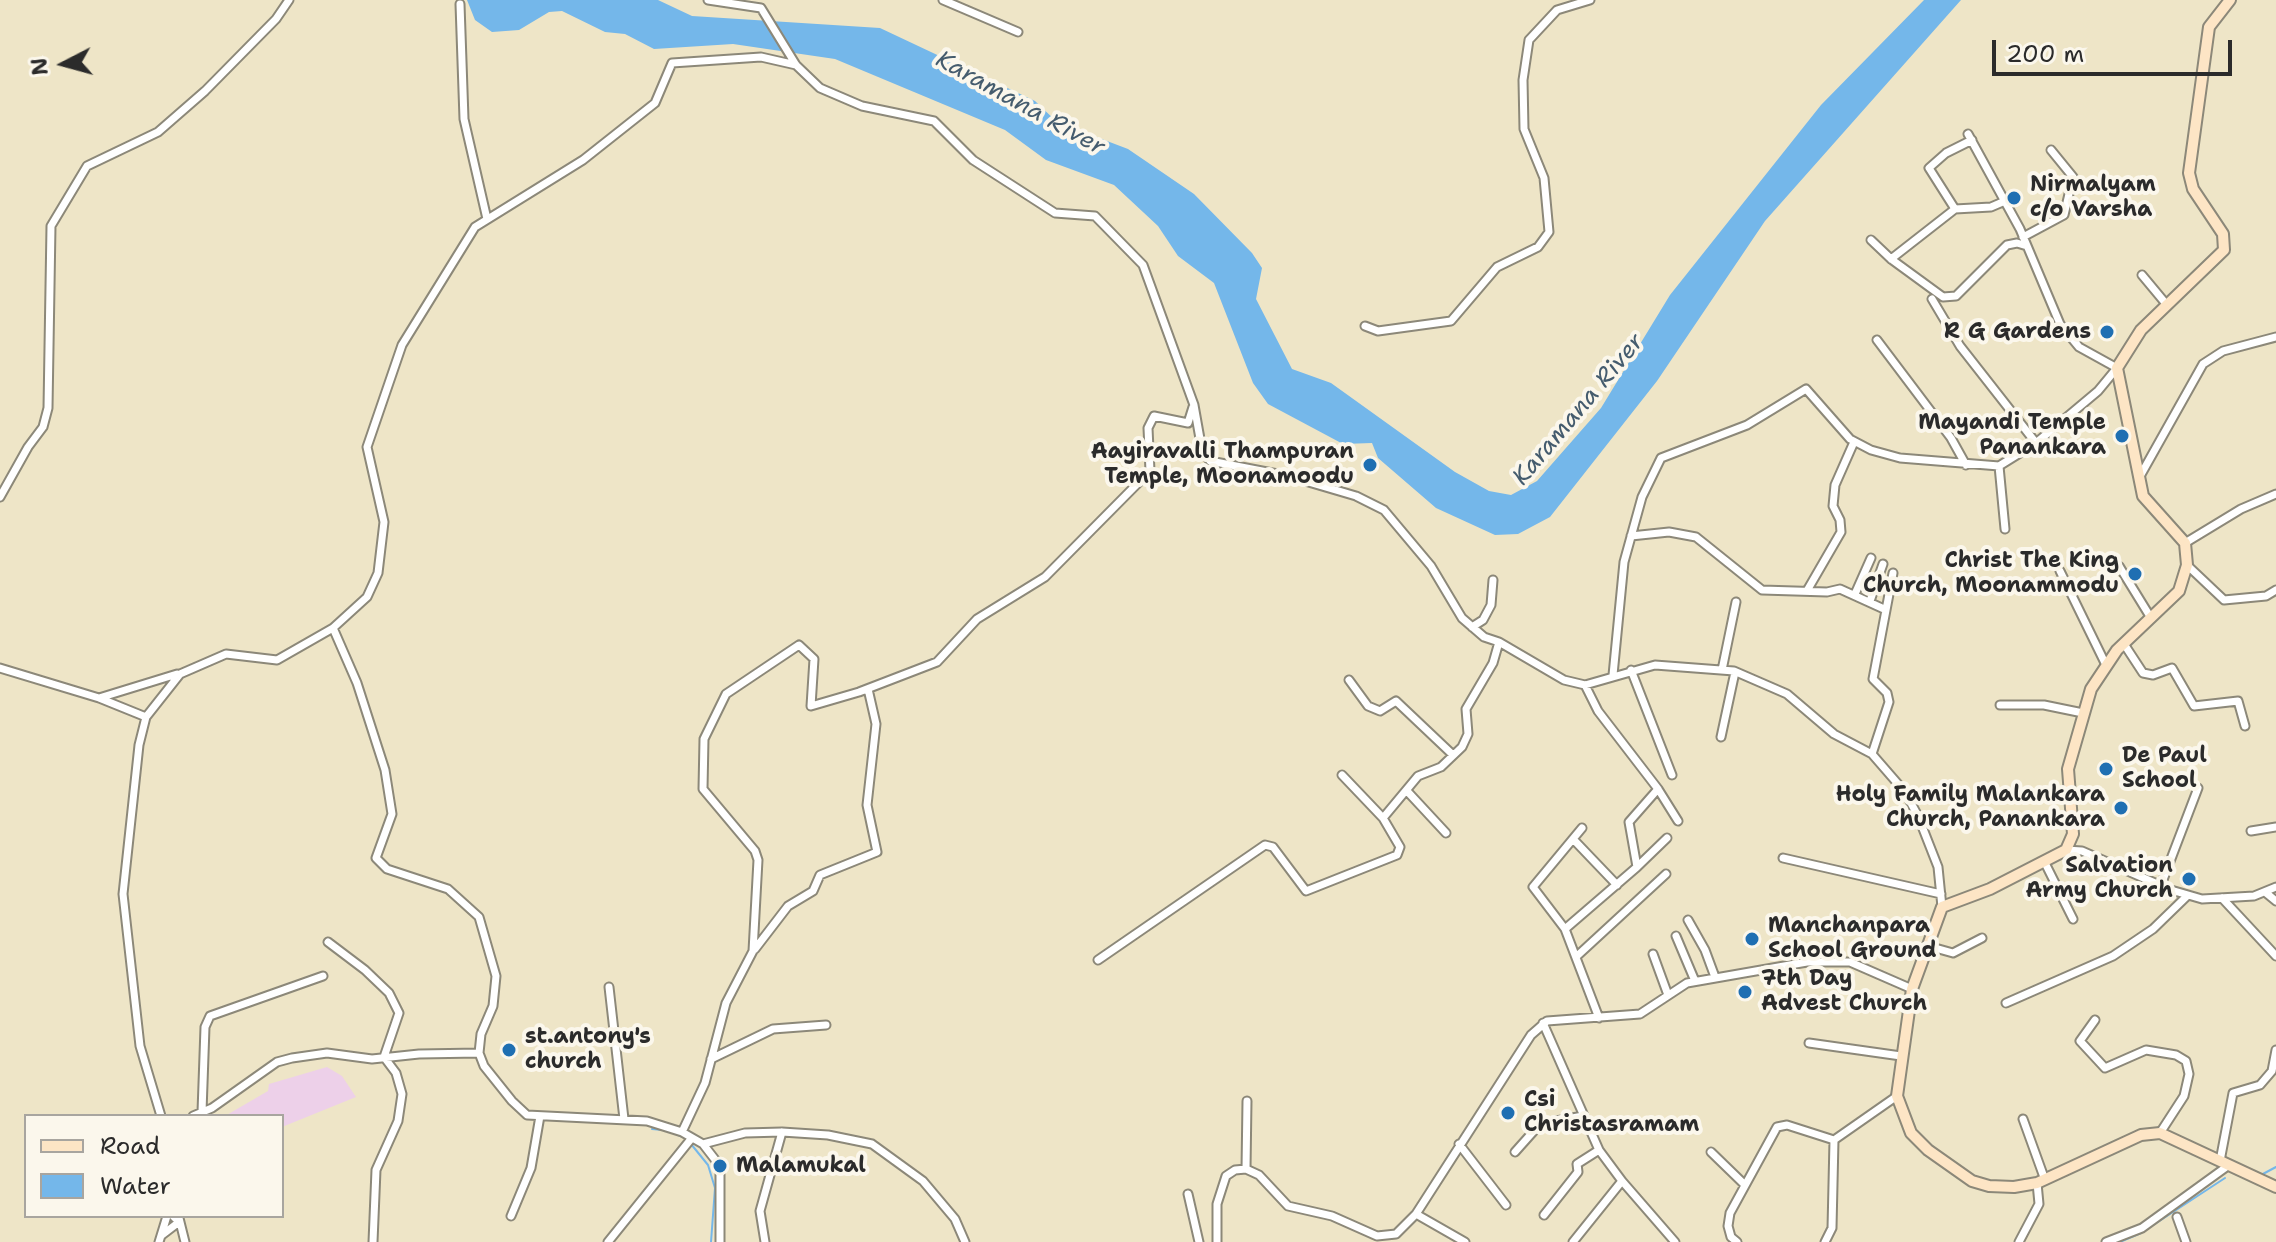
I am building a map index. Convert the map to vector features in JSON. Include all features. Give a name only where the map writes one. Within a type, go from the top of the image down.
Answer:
[{"type":"main road","points":[[2230,0],[2209,27],[2189,173],[2193,189],[2223,234],[2226,245],[2141,330],[2117,368],[2133,435],[2138,480],[2155,511],[2185,543],[2187,565],[2179,591],[2124,644],[2091,689],[2068,769],[2073,834],[2066,850],[1990,889],[1942,907],[1912,989],[1897,1096],[1911,1133],[1928,1150],[1972,1181],[2014,1187],[2041,1182],[2141,1135],[2160,1133],[2276,1187]]},
{"type":"street","points":[[0,497],[43,427],[48,408],[51,226],[87,166],[158,132],[205,91],[276,19],[289,0]]},
{"type":"street","points":[[708,0],[761,8],[796,65],[820,88],[862,106],[903,118],[934,121],[973,160],[1055,213],[1095,216],[1143,265],[1194,405],[1202,450],[1210,461],[1288,476],[1356,496],[1384,510],[1431,566],[1457,612],[1472,627],[1484,637],[1499,642],[1564,680],[1585,685],[1655,665],[1735,672],[1787,694],[1834,734],[1872,754],[1905,792],[1918,816],[1938,867],[1942,907]]},
{"type":"street","points":[[943,0],[1018,32]]},
{"type":"street","points":[[1365,326],[1378,331],[1451,321],[1497,267],[1538,247],[1549,232],[1544,178],[1524,129],[1523,80],[1529,40],[1557,10],[1590,0]]},
{"type":"street","points":[[460,4],[464,119],[487,219]]},
{"type":"street","points":[[99,698],[180,674],[226,654],[277,660],[333,628],[367,597],[378,573],[384,522],[367,447],[402,345],[475,227],[583,160],[655,103],[672,63],[761,57],[796,65]]},
{"type":"street","points":[[1613,675],[1624,562],[1642,497],[1661,458],[1747,425],[1806,389],[1854,442],[1900,458],[1999,466],[2036,443],[2098,391],[2117,368],[2079,347],[2060,324],[2023,237],[1970,137],[1929,168],[1955,209]]},
{"type":"street","points":[[2023,237],[2064,215],[2073,177],[2051,150]]},
{"type":"street","points":[[1891,259],[1955,209],[1991,207],[2005,201]]},
{"type":"street","points":[[1871,240],[1891,259],[1943,297],[1956,296],[2007,245],[2017,243],[2027,246]]},
{"type":"street","points":[[2142,275],[2167,305]]},
{"type":"street","points":[[1932,299],[1960,346],[2036,443]]},
{"type":"street","points":[[2138,480],[2203,364],[2223,351],[2276,337]]},
{"type":"street","points":[[1877,340],[1951,438],[1966,465]]},
{"type":"street","points":[[753,951],[758,860],[755,851],[703,789],[703,753],[710,726],[726,694],[799,645],[814,659],[811,706],[868,689],[937,662],[977,619],[1045,577],[1150,471],[1148,428],[1154,416],[1188,423],[1194,405]]},
{"type":"street","points":[[1808,589],[1841,532],[1833,506],[1835,485],[1854,442]]},
{"type":"street","points":[[1999,466],[2005,529]]},
{"type":"street","points":[[2185,543],[2241,509],[2276,494]]},
{"type":"street","points":[[1631,536],[1669,532],[1696,537],[1762,590],[1827,592],[1840,589],[1884,609]]},
{"type":"street","points":[[1855,594],[1871,558]]},
{"type":"street","points":[[1870,601],[1883,564]]},
{"type":"street","points":[[2187,565],[2224,600],[2266,596],[2276,590]]},
{"type":"street","points":[[2119,566],[2151,618]]},
{"type":"street","points":[[2060,571],[2106,665]]},
{"type":"street","points":[[1872,754],[1889,702],[1887,693],[1873,679],[1893,573]]},
{"type":"street","points":[[1472,627],[1483,620],[1491,605],[1493,580]]},
{"type":"street","points":[[1722,670],[1736,602]]},
{"type":"street","points":[[333,628],[357,683],[385,770],[392,814],[376,858],[387,869],[448,889],[479,917],[494,962],[496,990],[481,1034],[479,1053],[484,1066],[527,1115],[647,1121],[682,1132],[703,1144],[720,1166],[720,1242]]},
{"type":"street","points":[[1383,818],[1418,776],[1435,771],[1453,755],[1468,734],[1466,709],[1493,663],[1499,642]]},
{"type":"street","points":[[2124,644],[2143,673],[2153,675],[2172,668],[2194,706],[2238,701],[2245,726]]},
{"type":"street","points":[[0,668],[99,698],[146,717]]},
{"type":"street","points":[[1631,670],[1672,775]]},
{"type":"street","points":[[1721,737],[1735,672]]},
{"type":"street","points":[[160,1114],[140,1046],[123,894],[139,745],[146,717],[180,674]]},
{"type":"street","points":[[1349,680],[1368,706],[1380,711],[1396,701],[1453,755]]},
{"type":"street","points":[[1585,685],[1606,723],[1658,789],[1678,821]]},
{"type":"street","points":[[682,1132],[705,1083],[726,1003],[753,951],[788,906],[813,891],[820,875],[877,852],[867,805],[876,724],[868,689]]},
{"type":"street","points":[[2000,705],[2044,705],[2083,713]]},
{"type":"street","points":[[1098,960],[1266,845],[1273,847],[1306,891],[1397,855],[1400,847],[1383,818],[1342,775]]},
{"type":"street","points":[[2161,885],[2198,788]]},
{"type":"street","points":[[1637,867],[1629,822],[1658,789]]},
{"type":"street","points":[[1407,791],[1446,833]]},
{"type":"street","points":[[2251,831],[2276,827]]},
{"type":"street","points":[[1582,828],[1533,885],[1565,929],[1599,1018]]},
{"type":"street","points":[[1565,929],[1667,838]]},
{"type":"street","points":[[1573,839],[1617,885]]},
{"type":"street","points":[[2066,850],[2082,851],[2187,896],[2222,898],[2265,892],[2276,887]]},
{"type":"street","points":[[1783,858],[1941,894]]},
{"type":"street","points":[[2044,861],[2073,919]]},
{"type":"street","points":[[1577,956],[1666,874]]},
{"type":"street","points":[[2265,892],[2276,901]]},
{"type":"street","points":[[2006,1003],[2113,956],[2153,929],[2187,896]]},
{"type":"street","points":[[2222,898],[2276,956]]},
{"type":"street","points":[[1688,920],[1705,950],[1715,977]]},
{"type":"street","points":[[1676,936],[1695,981]]},
{"type":"street","points":[[1928,946],[1953,953],[1982,938]]},
{"type":"street","points":[[328,942],[365,970],[396,1003],[397,1026],[384,1057]]},
{"type":"street","points":[[1653,954],[1668,995]]},
{"type":"street","points":[[1217,1242],[1217,1204],[1226,1176],[1235,1170],[1246,1169],[1259,1175],[1288,1206],[1332,1216],[1377,1236],[1396,1234],[1416,1214],[1518,1052],[1543,1023],[1558,1018],[1640,1014],[1695,981],[1807,962],[1850,962],[1912,989]]},
{"type":"street","points":[[202,1112],[205,1027],[210,1016],[323,976]]},
{"type":"street","points":[[609,987],[624,1119]]},
{"type":"street","points":[[2095,1020],[2080,1041],[2105,1068],[2146,1050],[2176,1055],[2186,1061],[2189,1074],[2184,1096],[2160,1133]]},
{"type":"street","points":[[1543,1023],[1599,1150],[1675,1242]]},
{"type":"street","points":[[711,1059],[773,1029],[826,1025]]},
{"type":"street","points":[[1809,1043],[1901,1056]]},
{"type":"street","points":[[2106,1242],[2142,1228],[2224,1163],[2233,1093],[2260,1085],[2272,1071],[2276,1050]]},
{"type":"street","points":[[198,1114],[277,1062],[327,1053],[384,1057],[479,1053]]},
{"type":"street","points":[[373,1242],[376,1170],[398,1121],[402,1094],[396,1073],[384,1057]]},
{"type":"street","points":[[1834,1140],[1897,1096]]},
{"type":"street","points":[[1246,1169],[1247,1101]]},
{"type":"street","points":[[511,1216],[531,1168],[540,1116]]},
{"type":"street","points":[[1515,1152],[1540,1124],[1583,1116]]},
{"type":"street","points":[[2019,1242],[2039,1204],[2041,1182],[2023,1119]]},
{"type":"street","points":[[1737,1242],[1731,1237],[1728,1226],[1745,1185],[1777,1127],[1787,1125],[1834,1140]]},
{"type":"street","points":[[703,1144],[745,1133],[782,1132],[828,1135],[872,1144],[923,1181],[955,1219],[965,1242]]},
{"type":"street","points":[[765,1242],[760,1211],[782,1132]]},
{"type":"street","points":[[608,1242],[691,1139]]},
{"type":"street","points":[[1825,1242],[1832,1228],[1834,1140]]},
{"type":"street","points":[[1459,1144],[1506,1205]]},
{"type":"street","points":[[1544,1215],[1578,1172],[1577,1164],[1599,1150]]},
{"type":"street","points":[[1711,1152],[1745,1185]]},
{"type":"street","points":[[1573,1242],[1622,1181]]},
{"type":"street","points":[[1188,1194],[1199,1242]]},
{"type":"street","points":[[1416,1214],[1465,1242]]},
{"type":"street","points":[[2177,1217],[2186,1242]]},
{"type":"street","points":[[160,1239],[166,1218]]},
{"type":"street","points":[[160,1239],[179,1222],[177,1218]]},
{"type":"street","points":[[177,1218],[185,1242]]},
{"type":"shaded area","points":[[327,1067],[342,1076],[356,1097],[284,1126],[284,1114],[228,1114],[268,1091],[269,1084]]},
{"type":"water","name":"Karamana River","points":[[467,0],[658,0],[692,16],[880,28],[1035,101],[1057,122],[1128,149],[1194,194],[1252,253],[1262,268],[1256,299],[1292,369],[1331,383],[1455,472],[1489,491],[1511,495],[1537,481],[1601,408],[1670,295],[1821,105],[1924,0],[1961,0],[1765,221],[1657,381],[1550,517],[1518,534],[1495,535],[1436,508],[1378,458],[1372,443],[1343,444],[1268,404],[1253,383],[1214,283],[1178,256],[1158,226],[1114,185],[1046,160],[1005,130],[835,59],[733,44],[654,49],[625,34],[605,32],[562,11],[549,12],[519,30],[492,32],[475,20]]},
{"type":"waterway","points":[[652,1129],[663,1130]]},
{"type":"waterway","points":[[676,1134],[685,1138]]},
{"type":"waterway","points":[[691,1144],[708,1165],[715,1188],[711,1242]]},
{"type":"waterway","points":[[2261,1175],[2276,1167]]},
{"type":"waterway","points":[[2120,1242],[2141,1233],[2225,1178]]},
{"type":"place","name":"Nirmalyam c/o Varsha","points":[[2014,198]]},
{"type":"place","name":"R G Gardens","points":[[2107,332]]},
{"type":"place","name":"Mayandi Temple Panankara","points":[[2122,436]]},
{"type":"place","name":"Aayiravalli Thampuran Temple, Moonamoodu","points":[[1370,465]]},
{"type":"place","name":"Christ The King Church, Moonammodu","points":[[2135,574]]},
{"type":"place","name":"De Paul School","points":[[2106,769]]},
{"type":"place","name":"Holy Family Malankara Church, Panankara","points":[[2121,808]]},
{"type":"place","name":"Salvation Army Church","points":[[2189,879]]},
{"type":"place","name":"Manchanpara School Ground","points":[[1752,939]]},
{"type":"place","name":"7th Day Advest Church","points":[[1745,992]]},
{"type":"place","name":"st.antony's church","points":[[509,1050]]},
{"type":"place","name":"Csi Christasramam","points":[[1508,1113]]},
{"type":"place","name":"Malamukal","points":[[720,1166]]}]
